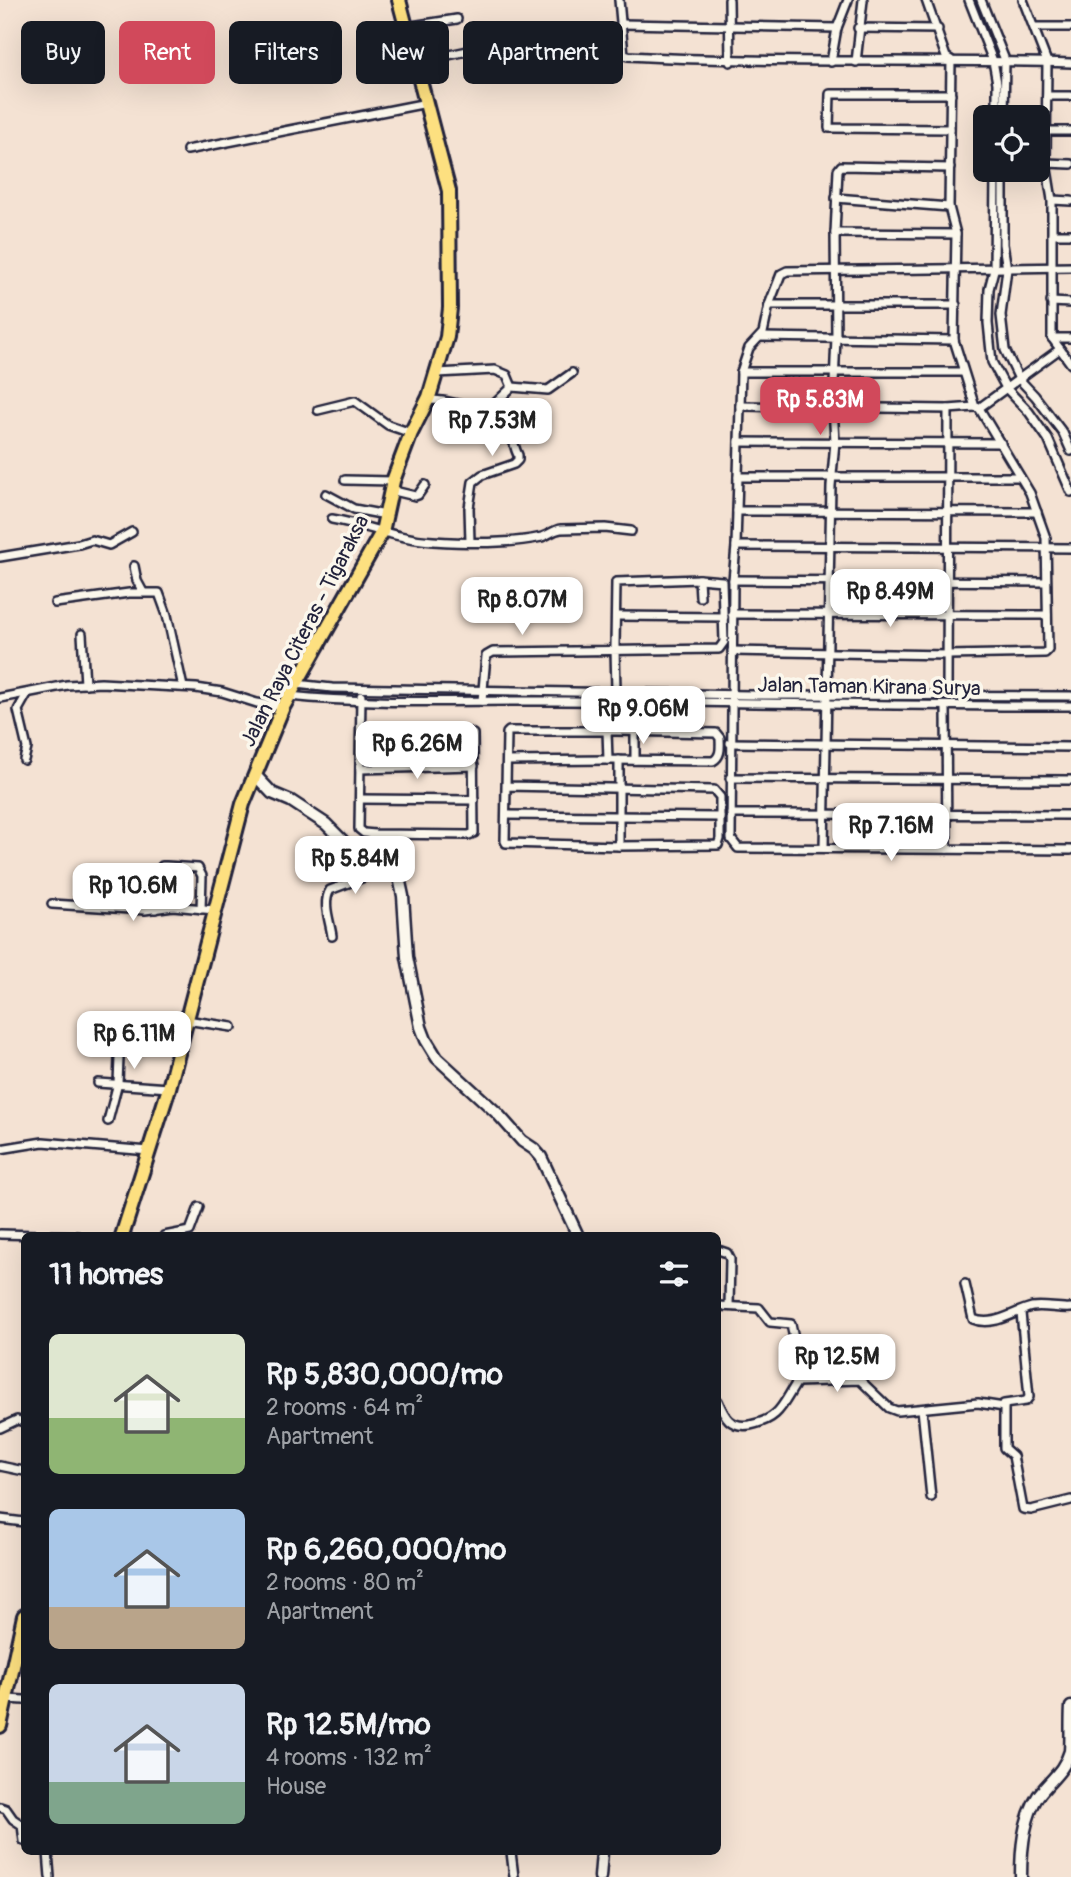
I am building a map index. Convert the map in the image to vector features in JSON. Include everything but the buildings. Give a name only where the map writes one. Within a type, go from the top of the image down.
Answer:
[{"type":"main road","name":"Jalan Raya Citeras - Tigaraksa","points":[[399,0],[404,21]]},
{"type":"main road","name":"Jalan Raya Citeras - Tigaraksa","points":[[123,1232],[169,1088],[208,910],[243,804],[286,701],[382,532],[392,486],[437,373],[449,325],[451,215],[449,191],[422,84]]},
{"type":"main road","points":[[0,1726],[21,1631]]},
{"type":"street","points":[[619,0],[621,21]]},
{"type":"street","points":[[729,0],[730,62]]},
{"type":"street","points":[[835,62],[837,28],[848,0]]},
{"type":"street","points":[[856,62],[863,0]]},
{"type":"street","points":[[926,0],[946,57],[951,60]]},
{"type":"street","points":[[969,0],[1000,61],[997,105]]},
{"type":"street","points":[[981,0],[1000,61],[1003,105]]},
{"type":"street","points":[[1023,0],[1047,62],[1047,105]]},
{"type":"street","points":[[444,21],[457,19]]},
{"type":"street","points":[[623,24],[837,28]]},
{"type":"street","points":[[858,27],[938,29]]},
{"type":"street","points":[[1034,27],[1071,27]]},
{"type":"street","points":[[623,45],[624,55],[730,62],[951,60],[1071,63]]},
{"type":"street","points":[[732,651],[947,655],[1045,653],[1048,650],[1048,547],[1030,493],[977,408],[954,340],[957,270],[956,234],[949,207],[951,60]]},
{"type":"street","points":[[950,128],[829,128],[830,94],[951,94]]},
{"type":"street","points":[[1048,96],[1071,96]]},
{"type":"street","points":[[187,150],[427,103]]},
{"type":"street","points":[[1050,131],[1071,131]]},
{"type":"street","points":[[1050,163],[1071,164]]},
{"type":"street","points":[[824,848],[830,510],[835,443],[833,407],[838,170],[841,166],[950,168]]},
{"type":"street","points":[[995,182],[994,270],[989,289],[988,323],[992,362],[1006,388],[1029,412],[1048,439],[1071,492]]},
{"type":"street","points":[[1003,182],[1003,244],[1007,269],[1001,315],[1005,350],[1019,379],[1063,433],[1071,450]]},
{"type":"street","points":[[1049,182],[1052,200],[1052,338],[1071,364]]},
{"type":"street","points":[[836,198],[949,207]]},
{"type":"street","points":[[1052,200],[1071,201]]},
{"type":"street","points":[[835,233],[956,234]]},
{"type":"street","points":[[1052,234],[1071,234]]},
{"type":"street","points":[[1071,267],[994,270],[835,269],[780,274],[760,337],[749,348],[741,372],[730,743],[731,839],[738,848],[1071,850]]},
{"type":"street","points":[[1051,302],[1071,303]]},
{"type":"street","points":[[769,305],[956,305]]},
{"type":"street","points":[[760,337],[954,340]]},
{"type":"street","points":[[1052,338],[1071,338]]},
{"type":"street","points":[[740,406],[977,408],[1060,349]]},
{"type":"street","points":[[437,373],[495,370],[507,375],[512,387]]},
{"type":"street","points":[[741,372],[963,372]]},
{"type":"street","points":[[487,411],[512,387],[548,390],[572,373]]},
{"type":"street","points":[[428,400],[447,400],[487,411],[508,424],[518,458],[514,464],[482,475],[473,482],[469,508],[470,542]]},
{"type":"street","points":[[318,410],[355,401],[388,425],[411,433]]},
{"type":"street","points":[[947,696],[948,409]]},
{"type":"street","points":[[739,442],[1001,443]]},
{"type":"street","points":[[738,477],[1020,477]]},
{"type":"street","points":[[345,480],[392,486],[415,496],[425,485]]},
{"type":"street","points":[[326,494],[354,509],[386,514]]},
{"type":"street","points":[[737,511],[1037,512]]},
{"type":"street","points":[[332,519],[430,541],[470,542],[541,537],[561,529],[605,528],[631,531]]},
{"type":"street","points":[[0,557],[92,540],[109,545],[132,532]]},
{"type":"street","points":[[736,545],[1071,548]]},
{"type":"street","points":[[134,566],[143,592]]},
{"type":"street","points":[[699,579],[700,597]]},
{"type":"street","points":[[482,701],[485,656],[488,653],[615,649],[719,649],[724,642],[724,583],[720,579],[616,582],[615,649],[615,697],[617,731]]},
{"type":"street","points":[[733,580],[1046,582]]},
{"type":"street","points":[[55,603],[157,592],[160,594],[183,687]]},
{"type":"street","points":[[732,614],[1047,615]]},
{"type":"street","points":[[616,616],[724,617]]},
{"type":"street","points":[[82,635],[85,684]]},
{"type":"street","name":"Jalan Taman Kirana Surya","points":[[296,683],[332,688],[483,690],[827,705],[1071,706]]},
{"type":"street","name":"Jalan Taman Kirana Surya","points":[[0,698],[85,684],[183,687],[216,691],[249,702],[482,701],[615,697]]},
{"type":"street","points":[[360,689],[359,825],[363,833],[469,835],[474,831],[474,737],[469,732],[361,735]]},
{"type":"street","points":[[24,760],[27,748],[18,710],[27,694]]},
{"type":"street","name":"Jalan Taman Kirana Surya","points":[[732,699],[827,695],[1071,696]]},
{"type":"street","points":[[946,706],[947,849]]},
{"type":"street","points":[[506,786],[714,790],[720,797],[720,839],[715,847],[508,844],[505,841],[506,786],[507,761],[507,733],[511,730],[716,733],[720,738],[720,754],[713,761],[507,761]]},
{"type":"street","points":[[607,731],[608,760]]},
{"type":"street","points":[[635,731],[635,760]]},
{"type":"street","points":[[730,743],[1071,747]]},
{"type":"street","points":[[619,760],[619,846]]},
{"type":"street","points":[[360,769],[474,766]]},
{"type":"street","points":[[255,775],[272,793],[291,801],[326,824],[357,855],[371,861],[392,864],[399,873],[407,957],[421,1027],[431,1050],[541,1157],[574,1232]]},
{"type":"street","points":[[730,778],[1071,780]]},
{"type":"street","points":[[360,799],[474,800]]},
{"type":"street","points":[[731,814],[1071,815]]},
{"type":"street","points":[[506,815],[720,817]]},
{"type":"street","points":[[332,936],[327,894],[330,890],[367,876],[371,861]]},
{"type":"street","points":[[52,904],[155,909],[173,906],[208,910],[202,876],[198,869],[162,866],[155,909]]},
{"type":"street","points":[[186,1020],[232,1027]]},
{"type":"street","points":[[108,1121],[118,1083],[119,1058]]},
{"type":"street","points":[[98,1083],[169,1088]]},
{"type":"street","points":[[0,1149],[43,1142],[149,1151]]},
{"type":"street","points":[[185,1232],[190,1231],[199,1207]]},
{"type":"street","points":[[0,1234],[21,1235]]},
{"type":"street","points":[[721,1251],[727,1253],[730,1259],[729,1306]]},
{"type":"street","points":[[965,1284],[975,1321],[999,1319],[1033,1307],[1071,1308]]},
{"type":"street","points":[[721,1306],[759,1308],[770,1322],[792,1324],[797,1353],[797,1381],[771,1419],[745,1426],[735,1424],[721,1408]]},
{"type":"street","points":[[1021,1313],[1028,1397],[1026,1401],[1004,1404],[1003,1448],[1013,1456],[1023,1509],[1031,1510],[1071,1500]]},
{"type":"street","points":[[796,1358],[847,1344]]},
{"type":"street","points":[[797,1381],[860,1380],[891,1410],[978,1403],[1004,1407]]},
{"type":"street","points":[[922,1409],[931,1497]]},
{"type":"street","points":[[0,1428],[17,1420],[21,1421]]},
{"type":"street","points":[[0,1466],[21,1470]]},
{"type":"street","points":[[0,1519],[21,1522]]},
{"type":"street","points":[[7,1699],[21,1700]]},
{"type":"street","points":[[1021,1877],[1024,1835],[1029,1818],[1039,1795],[1065,1764],[1070,1751],[1071,1707]]},
{"type":"street","points":[[0,1807],[6,1809],[21,1824]]},
{"type":"street","points":[[48,1855],[50,1877]]},
{"type":"street","points":[[512,1855],[514,1877]]},
{"type":"street","points":[[600,1877],[602,1855]]}]
